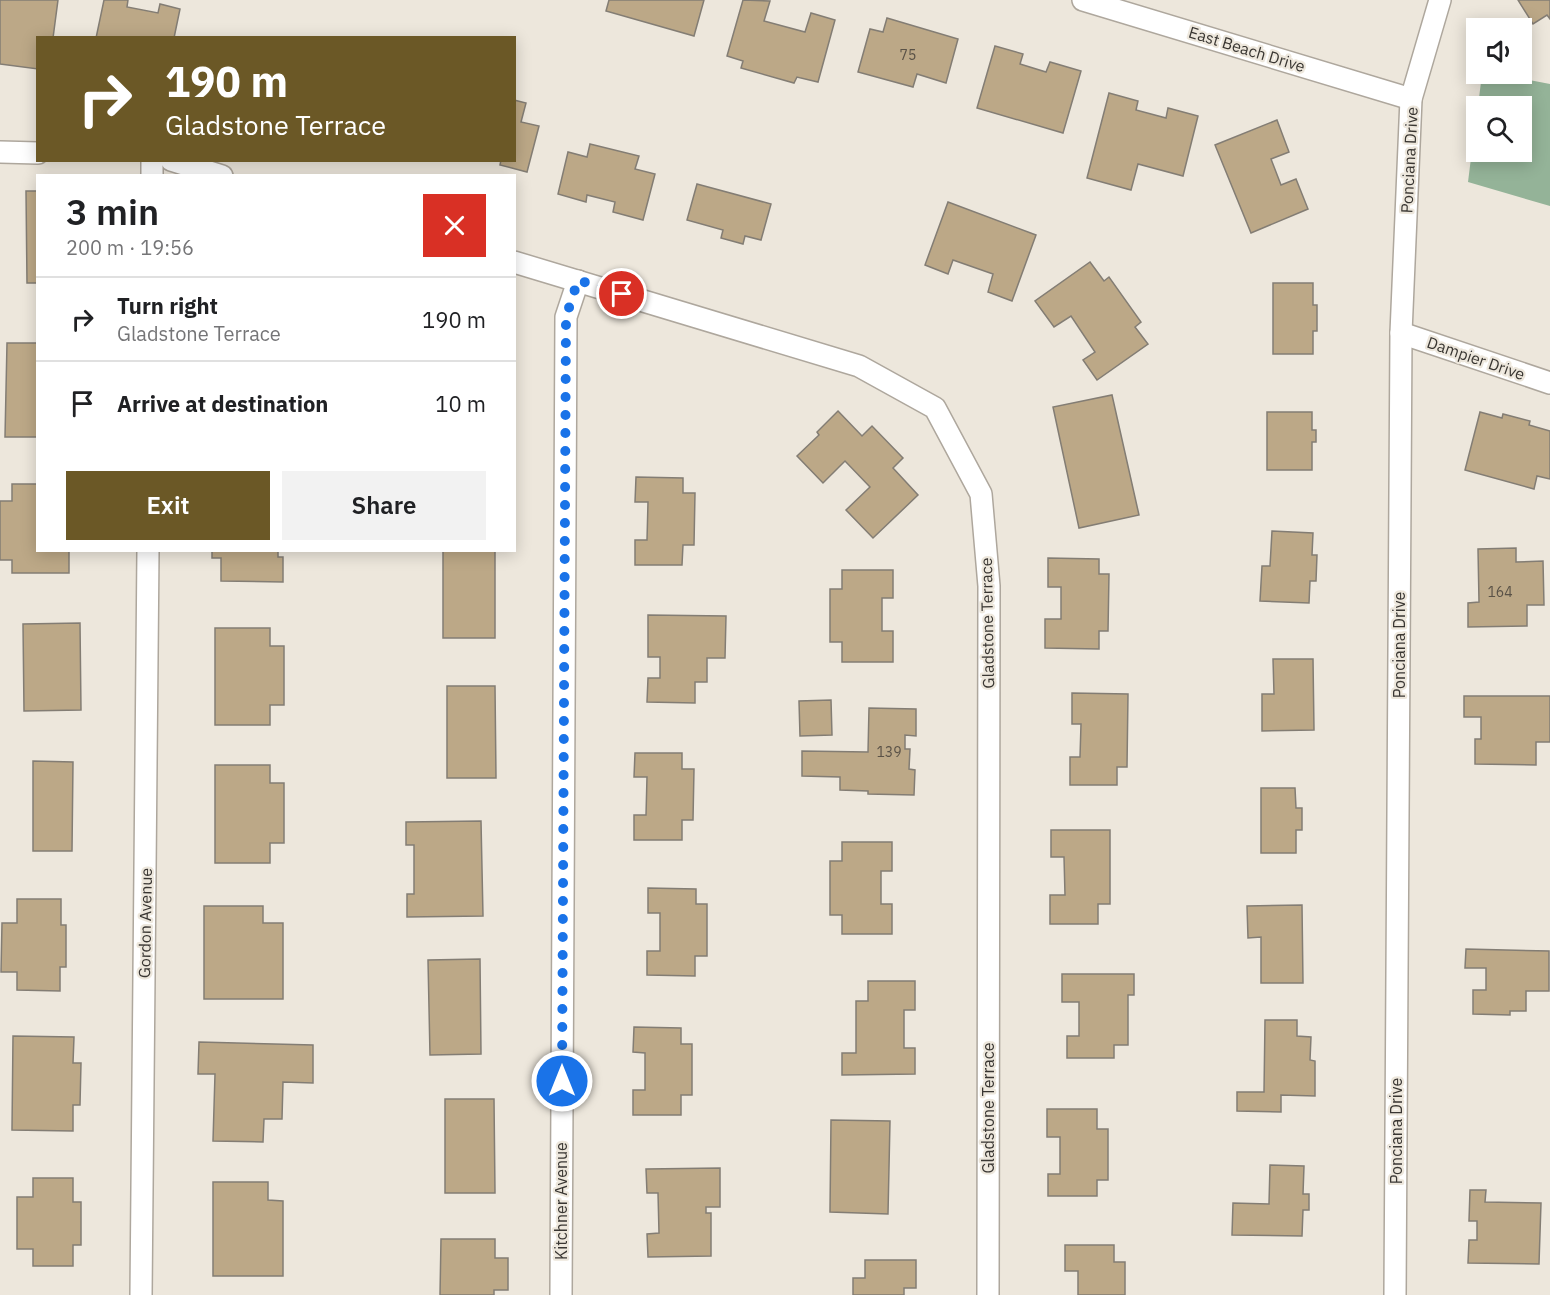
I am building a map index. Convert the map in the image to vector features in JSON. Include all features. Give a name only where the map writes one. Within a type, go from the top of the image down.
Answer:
[{"type":"street","name":"East Beach Drive","points":[[1083,0],[1411,99]]},
{"type":"street","name":"Ponciana Drive","points":[[1395,1295],[1401,333],[1411,99],[1440,0]]},
{"type":"street","points":[[0,152],[36,153]]},
{"type":"street","points":[[177,162],[216,174]]},
{"type":"street","name":"Gladstone Terrace","points":[[516,263],[859,366],[934,408],[981,494],[989,586],[988,1295]]},
{"type":"street","name":"Kitchner Avenue","points":[[561,1295],[566,317],[578,280]]},
{"type":"street","name":"Dampier Drive","points":[[1401,333],[1550,383]]},
{"type":"street","name":"Gordon Avenue","points":[[141,1295],[148,552]]},
{"type":"green space","points":[[1532,80],[1550,84],[1550,206],[1468,182],[1470,162],[1532,162],[1532,96],[1479,96],[1481,84],[1532,84]]},
{"type":"building","points":[[0,0],[58,0],[53,36],[36,36],[36,69],[0,64]]},
{"type":"building","points":[[104,0],[128,0],[127,7],[158,13],[160,4],[180,9],[174,36],[96,36]]},
{"type":"building","points":[[609,0],[704,0],[694,36],[606,11]]},
{"type":"building","points":[[743,0],[770,1],[764,21],[805,32],[811,13],[835,20],[818,82],[797,77],[794,83],[741,68],[743,61],[727,56]]},
{"type":"building","points":[[1518,0],[1550,0],[1550,19],[1547,15],[1533,24],[1532,18],[1529,18]]},
{"type":"building","points":[[887,18],[958,39],[946,83],[917,74],[913,87],[858,72],[870,29],[883,32]]},
{"type":"building","points":[[995,46],[1023,54],[1020,64],[1046,72],[1050,62],[1081,71],[1063,133],[977,108]]},
{"type":"building","points":[[1109,93],[1138,101],[1136,110],[1166,118],[1168,108],[1198,116],[1183,176],[1138,164],[1131,190],[1087,178]]},
{"type":"building","points":[[516,100],[526,103],[521,122],[539,126],[527,172],[500,165],[501,162],[516,162]]},
{"type":"building","points":[[1277,120],[1289,152],[1271,159],[1281,185],[1296,179],[1308,209],[1251,233],[1215,145]]},
{"type":"building","points":[[590,144],[639,156],[635,169],[655,174],[643,220],[613,212],[615,202],[587,195],[586,202],[558,194],[568,152],[587,157]]},
{"type":"building","points":[[697,184],[771,204],[761,240],[745,236],[743,244],[721,238],[723,230],[687,220]]},
{"type":"building","points":[[26,191],[36,191],[36,283],[27,283]]},
{"type":"building","points":[[948,202],[1036,235],[1012,301],[988,292],[993,274],[953,260],[948,274],[925,265]]},
{"type":"building","points":[[1090,262],[1104,281],[1109,277],[1141,322],[1135,327],[1148,344],[1097,380],[1083,360],[1095,352],[1071,316],[1054,327],[1035,301]]},
{"type":"building","points":[[1273,283],[1313,283],[1313,305],[1317,305],[1317,331],[1313,331],[1313,354],[1273,354]]},
{"type":"building","points":[[7,343],[36,343],[36,437],[5,437]]},
{"type":"building","points":[[1112,395],[1139,515],[1079,528],[1053,407]]},
{"type":"building","points":[[838,411],[862,436],[872,426],[903,458],[893,468],[918,495],[873,538],[846,510],[870,487],[845,461],[823,483],[797,456],[819,435],[817,432]]},
{"type":"building","points":[[1267,412],[1312,412],[1312,430],[1316,430],[1316,442],[1312,442],[1312,470],[1267,470]]},
{"type":"building","points":[[1480,412],[1502,418],[1503,414],[1530,421],[1529,425],[1550,431],[1550,479],[1537,476],[1534,489],[1465,470]]},
{"type":"building","points":[[636,477],[683,478],[683,493],[695,493],[694,545],[683,545],[682,565],[635,565],[635,540],[647,540],[648,502],[635,502]]},
{"type":"building","points":[[12,484],[36,484],[36,552],[69,552],[69,573],[12,573],[12,560],[0,560],[0,501],[12,501]]},
{"type":"building","points":[[1272,531],[1313,533],[1312,555],[1317,555],[1316,581],[1310,581],[1309,603],[1260,601],[1262,566],[1270,566]]},
{"type":"building","points":[[1516,548],[1516,562],[1543,561],[1544,605],[1527,605],[1527,626],[1468,627],[1468,603],[1479,602],[1478,549]]},
{"type":"building","points":[[212,552],[278,552],[278,557],[283,557],[283,582],[221,581],[221,558],[212,558]]},
{"type":"building","points":[[443,552],[495,552],[495,638],[443,638]]},
{"type":"building","points":[[1048,558],[1099,559],[1099,574],[1109,574],[1108,631],[1099,631],[1099,649],[1045,648],[1045,619],[1061,619],[1061,587],[1048,587]]},
{"type":"building","points":[[842,570],[893,570],[893,598],[882,598],[882,631],[893,631],[893,662],[842,662],[842,642],[830,642],[830,589],[842,589]]},
{"type":"building","points":[[648,615],[726,616],[725,658],[707,658],[707,682],[695,682],[695,703],[647,702],[648,678],[660,678],[660,657],[648,657]]},
{"type":"building","points":[[80,623],[81,710],[24,711],[23,624]]},
{"type":"building","points":[[215,628],[270,628],[270,646],[284,646],[284,705],[270,705],[270,725],[215,725]]},
{"type":"building","points":[[1273,659],[1313,659],[1314,730],[1262,731],[1262,694],[1274,694]]},
{"type":"building","points":[[447,686],[495,686],[496,778],[447,778]]},
{"type":"building","points":[[1072,693],[1128,694],[1127,767],[1117,767],[1117,785],[1070,785],[1070,757],[1080,757],[1081,724],[1072,724]]},
{"type":"building","points":[[1464,696],[1550,696],[1550,742],[1536,742],[1536,765],[1475,764],[1475,739],[1481,739],[1481,717],[1464,717]]},
{"type":"building","points":[[831,700],[832,735],[800,736],[799,701]]},
{"type":"building","points":[[869,708],[916,709],[916,736],[905,735],[905,749],[910,749],[909,769],[915,770],[914,795],[868,794],[868,791],[840,790],[840,777],[802,776],[802,751],[868,752]]},
{"type":"building","points":[[635,753],[682,753],[682,769],[694,769],[693,820],[682,820],[682,840],[634,840],[634,815],[646,815],[647,777],[634,777]]},
{"type":"building","points":[[33,761],[73,762],[72,851],[33,851]]},
{"type":"building","points":[[215,765],[270,765],[270,783],[284,783],[284,843],[270,843],[270,863],[215,863]]},
{"type":"building","points":[[1261,788],[1295,788],[1296,808],[1302,808],[1302,830],[1296,830],[1296,853],[1261,853]]},
{"type":"building","points":[[481,821],[483,916],[407,917],[407,894],[414,894],[414,845],[406,845],[406,822]]},
{"type":"building","points":[[1051,830],[1110,830],[1110,904],[1098,904],[1098,924],[1050,924],[1050,895],[1065,895],[1064,857],[1051,857]]},
{"type":"building","points":[[842,842],[892,842],[892,871],[881,871],[881,904],[892,904],[892,934],[842,934],[842,915],[830,915],[830,861],[842,861]]},
{"type":"building","points":[[648,888],[696,889],[696,904],[707,904],[707,956],[695,956],[695,976],[647,975],[647,951],[660,951],[660,913],[648,913]]},
{"type":"building","points":[[17,899],[61,899],[61,925],[66,925],[66,967],[60,967],[60,991],[17,990],[17,972],[1,972],[2,923],[17,923]]},
{"type":"building","points":[[1302,905],[1303,983],[1261,983],[1261,937],[1248,938],[1247,906]]},
{"type":"building","points":[[204,906],[263,906],[263,923],[283,923],[283,999],[204,999]]},
{"type":"building","points":[[1466,949],[1549,951],[1549,991],[1526,991],[1526,1011],[1510,1011],[1510,1015],[1473,1014],[1473,990],[1486,990],[1486,968],[1465,968]]},
{"type":"building","points":[[480,959],[481,1054],[430,1055],[428,960]]},
{"type":"building","points":[[1062,974],[1134,974],[1134,995],[1128,995],[1128,1045],[1114,1045],[1114,1058],[1067,1058],[1067,1036],[1079,1036],[1079,1002],[1062,1002]]},
{"type":"building","points":[[868,981],[915,981],[915,1010],[904,1010],[904,1048],[915,1048],[915,1074],[842,1075],[842,1053],[856,1053],[856,1001],[868,1001]]},
{"type":"building","points":[[1265,1020],[1297,1020],[1297,1036],[1311,1037],[1310,1060],[1315,1061],[1315,1096],[1281,1095],[1281,1112],[1237,1111],[1237,1092],[1264,1092]]},
{"type":"building","points":[[634,1027],[681,1028],[681,1044],[692,1044],[692,1095],[681,1095],[681,1115],[633,1115],[633,1090],[645,1090],[645,1053],[633,1052]]},
{"type":"building","points":[[13,1036],[74,1037],[73,1063],[81,1063],[80,1105],[73,1105],[73,1131],[12,1130]]},
{"type":"building","points":[[199,1042],[313,1045],[313,1083],[283,1082],[282,1119],[264,1119],[263,1142],[213,1141],[215,1074],[198,1074]]},
{"type":"building","points":[[445,1099],[494,1099],[495,1193],[445,1193]]},
{"type":"building","points":[[1047,1109],[1097,1109],[1097,1129],[1108,1129],[1108,1180],[1097,1180],[1097,1196],[1048,1196],[1048,1174],[1060,1174],[1060,1137],[1047,1137]]},
{"type":"building","points":[[831,1120],[890,1121],[888,1214],[830,1212]]},
{"type":"building","points":[[1270,1165],[1304,1166],[1303,1194],[1309,1194],[1309,1210],[1303,1210],[1302,1236],[1232,1235],[1233,1203],[1269,1204]]},
{"type":"building","points":[[720,1168],[720,1207],[706,1207],[706,1213],[711,1213],[711,1256],[648,1257],[647,1234],[659,1233],[658,1193],[647,1193],[646,1169]]},
{"type":"building","points":[[33,1178],[73,1178],[73,1202],[81,1202],[81,1245],[73,1245],[73,1266],[33,1266],[33,1249],[17,1249],[17,1197],[33,1197]]},
{"type":"building","points":[[213,1182],[268,1182],[268,1200],[283,1201],[283,1276],[213,1276]]},
{"type":"building","points":[[1470,1190],[1486,1190],[1485,1202],[1541,1203],[1539,1264],[1468,1263],[1469,1240],[1477,1240],[1477,1221],[1469,1221]]},
{"type":"building","points":[[441,1239],[495,1239],[495,1258],[508,1258],[508,1290],[494,1290],[494,1295],[440,1295]]},
{"type":"building","points":[[1065,1245],[1114,1245],[1114,1262],[1125,1262],[1125,1295],[1078,1295],[1078,1271],[1065,1271]]},
{"type":"building","points":[[865,1260],[916,1260],[916,1288],[904,1288],[904,1295],[853,1295],[853,1278],[865,1278]]},
{"type":"route","points":[[562,1081],[566,317],[578,280],[622,294]]}]
